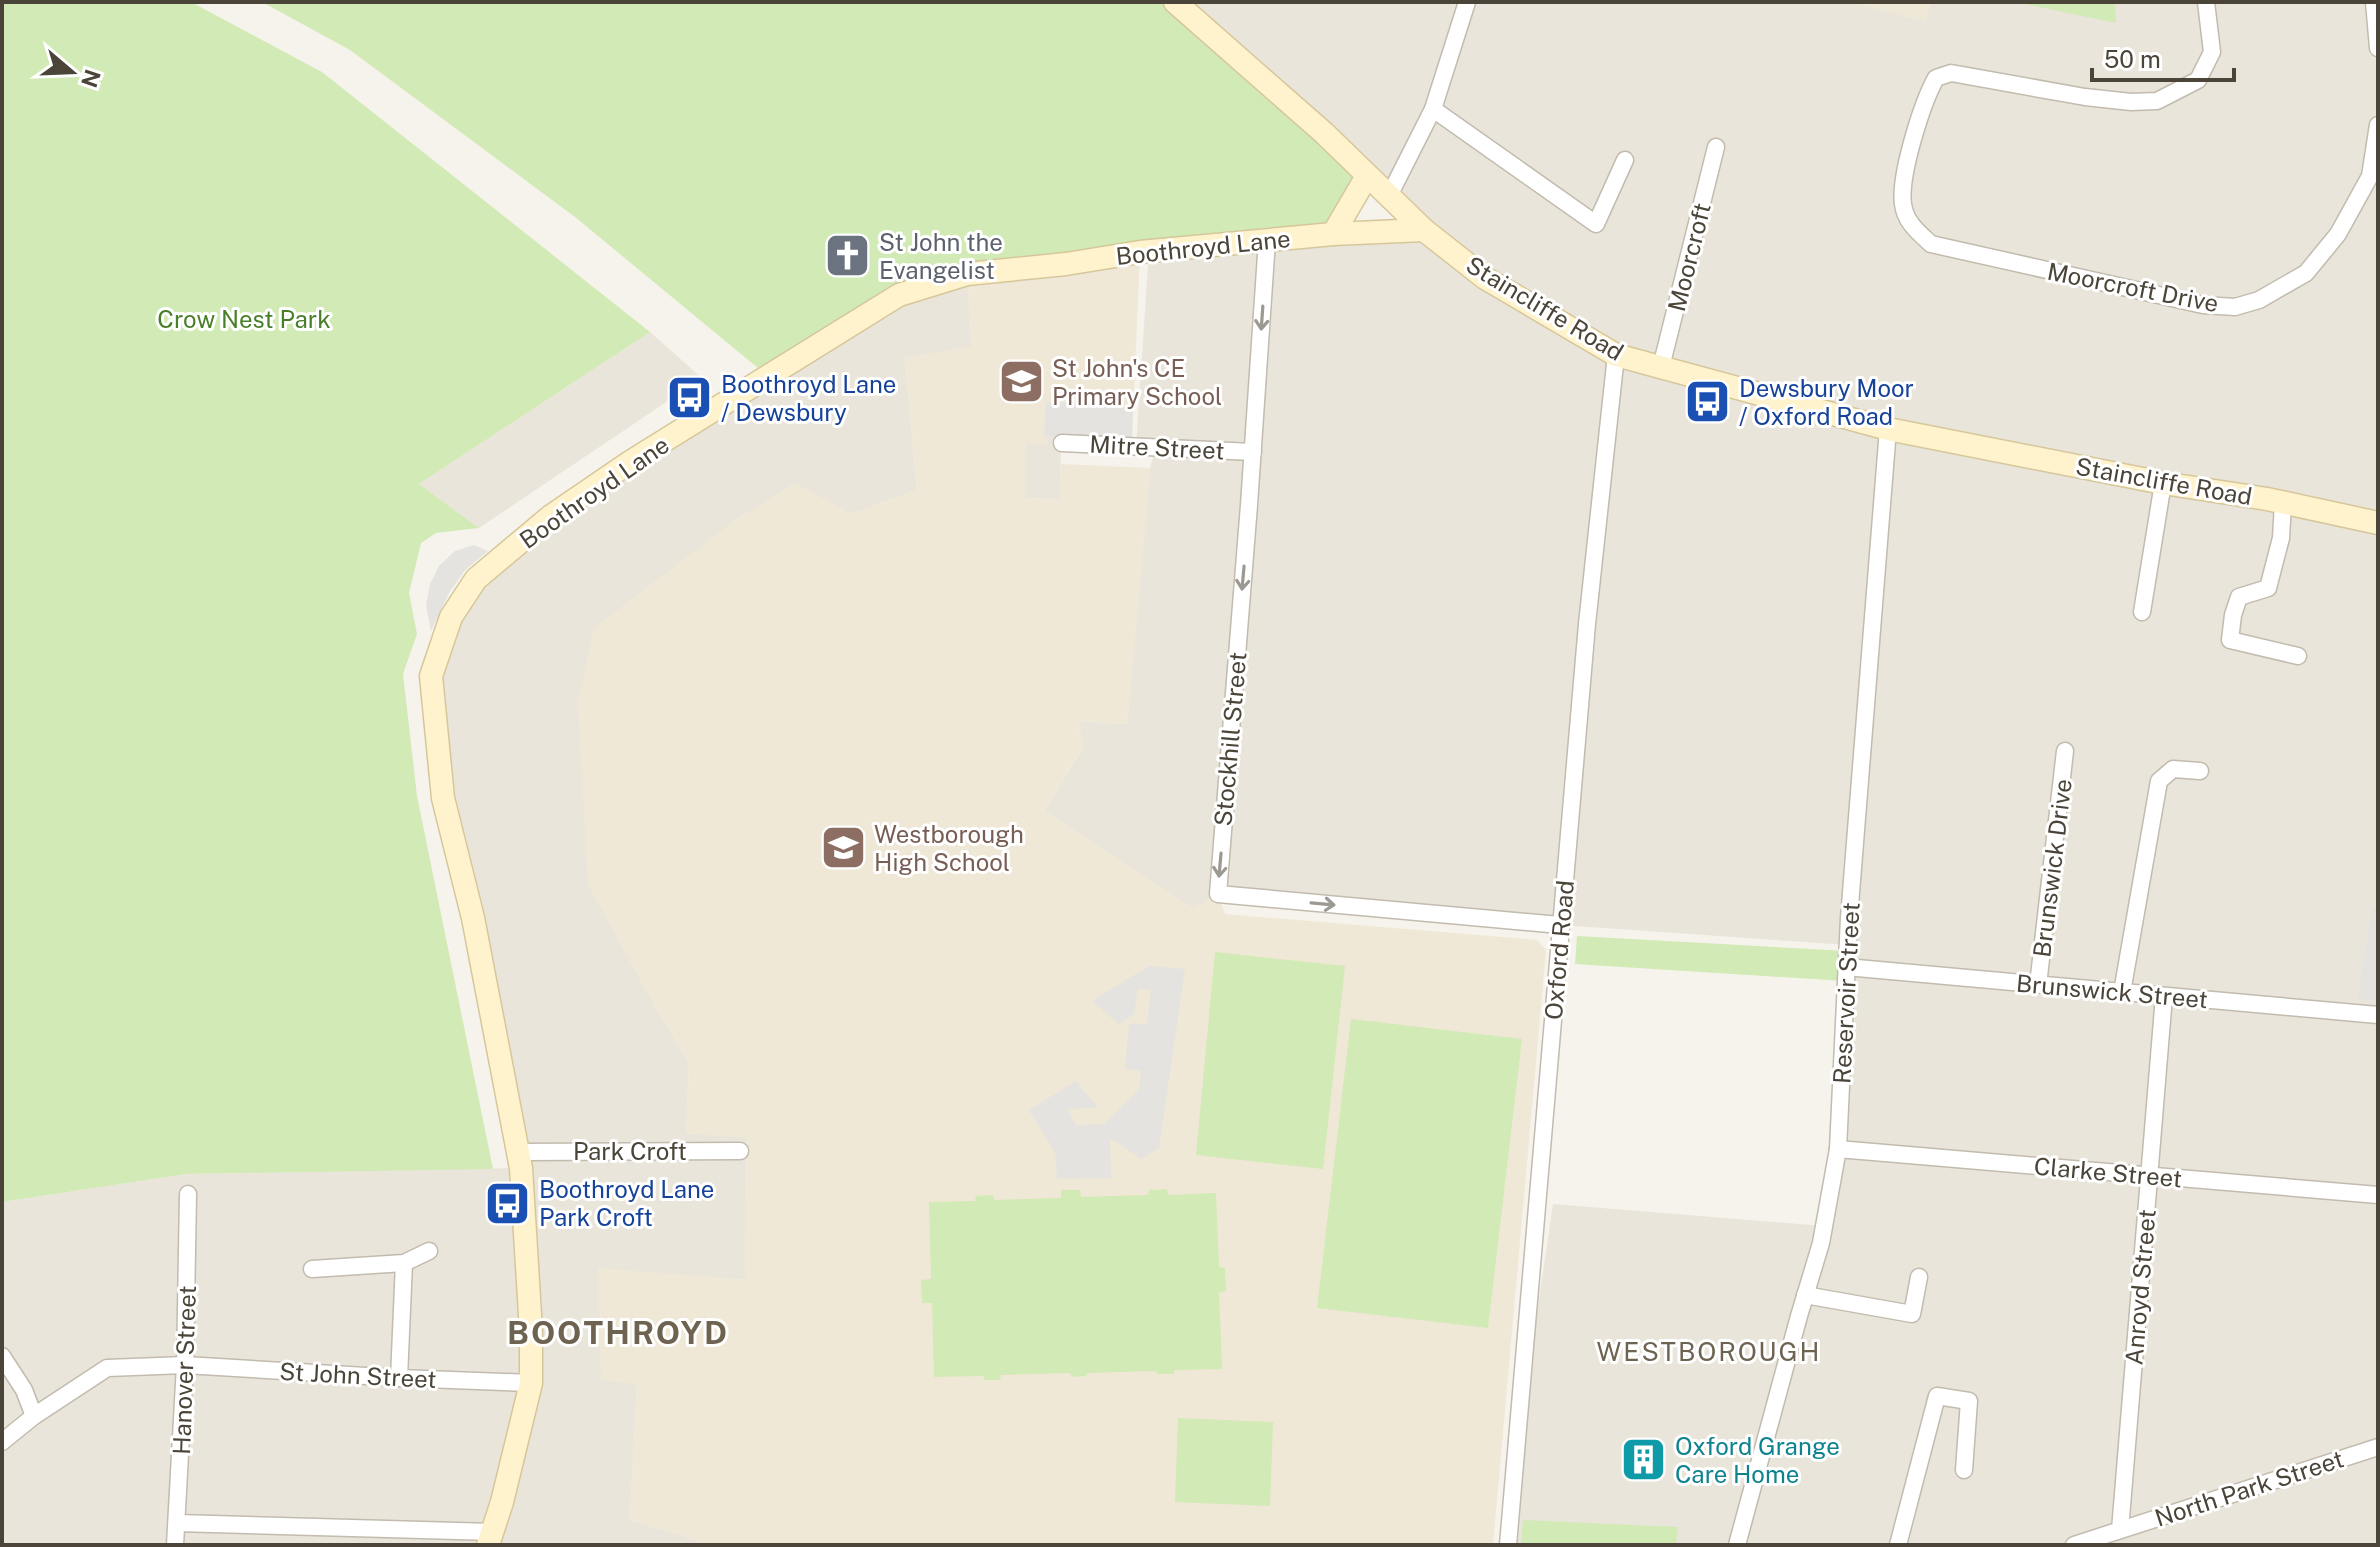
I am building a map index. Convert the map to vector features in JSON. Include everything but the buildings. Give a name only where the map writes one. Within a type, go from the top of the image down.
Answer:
[{"type":"street","name":"Staincliffe Road","points":[[1175,2],[1324,133],[1424,230],[1485,278],[1616,355],[1888,429],[2378,523]]},
{"type":"street","points":[[1390,194],[1433,109],[1467,2]]},
{"type":"street","name":"Moorcroft Drive","points":[[2206,2],[2212,52],[2198,80],[2157,101],[2131,102],[2085,97],[1951,73],[1936,78],[1926,96],[1908,155],[1902,204],[1910,224],[1931,244],[2203,305],[2235,307],[2259,300],[2306,273],[2338,234],[2370,176],[2378,125]]},
{"type":"street","points":[[2374,2],[2378,48]]},
{"type":"street","points":[[1433,109],[1596,224],[1625,160]]},
{"type":"street","name":"Moorcroft","points":[[1661,367],[1716,147]]},
{"type":"street","points":[[1333,234],[1367,176]]},
{"type":"street","name":"Boothroyd Lane","points":[[490,1538],[531,1383],[531,1331],[519,1152],[473,918],[443,798],[431,676],[451,617],[476,579],[551,516],[630,462],[899,295],[967,274],[1066,264],[1140,252],[1333,234],[1424,230]]},
{"type":"street","name":"Stockhill Street","points":[[1267,240],[1218,894],[1560,925]]},
{"type":"street","name":"Oxford Road","points":[[1508,1545],[1587,624],[1616,355]]},
{"type":"street","name":"Reservoir Street","points":[[1737,1545],[1821,1243],[1838,1149],[1846,967],[1888,429]]},
{"type":"street","name":"Mitre Street","points":[[1062,443],[1253,452]]},
{"type":"street","points":[[2142,612],[2163,483]]},
{"type":"street","points":[[2283,503],[2281,538],[2268,588],[2239,597],[2230,640],[2298,656]]},
{"type":"street","name":"Brunswick Drive","points":[[2038,985],[2065,751]]},
{"type":"street","points":[[2122,992],[2159,781],[2173,769],[2200,771]]},
{"type":"street","name":"Brunswick Street","points":[[1846,967],[2378,1015]]},
{"type":"street","name":"Anroyd Street","points":[[2120,1530],[2164,996]]},
{"type":"street","name":"Clarke Street","points":[[1838,1149],[2378,1195]]},
{"type":"street","name":"Park Croft","points":[[519,1152],[740,1151]]},
{"type":"street","name":"Hanover Street","points":[[175,1545],[185,1365],[188,1194]]},
{"type":"street","points":[[312,1269],[404,1263],[429,1251]]},
{"type":"street","points":[[399,1378],[404,1263]]},
{"type":"street","points":[[1805,1295],[1912,1314],[1919,1277]]},
{"type":"street","points":[[2,1356],[24,1390],[34,1416]]},
{"type":"street","name":"St John Street","points":[[2,1442],[34,1416],[107,1368],[185,1365],[531,1383]]},
{"type":"street","points":[[1898,1545],[1937,1396],[1969,1401],[1964,1470]]},
{"type":"street","name":"North Park Street","points":[[2074,1545],[2378,1447]]},
{"type":"street","points":[[177,1523],[490,1538]]},
{"type":"shaded area","points":[[1175,2],[2378,2],[2378,1545],[1508,1545],[1516,1456],[1553,1204],[1823,1226],[1838,1149],[1847,945],[1560,925],[1218,894],[1194,909],[1044,811],[1083,747],[1078,721],[1127,724],[1150,468],[1156,448],[1136,446],[1149,251],[1423,230]]},
{"type":"shaded area","points":[[1850,2],[1931,2],[1926,22]]},
{"type":"shaded area","points":[[1140,252],[1132,439],[1048,436],[1047,445],[1026,444],[1026,498],[1059,500],[1061,464],[1150,468],[1127,724],[1078,721],[1083,746],[1044,811],[1194,909],[1218,894],[1225,914],[1537,940],[1546,950],[1493,1545],[713,1545],[630,1520],[637,1384],[601,1380],[598,1268],[745,1280],[747,1138],[686,1133],[689,1062],[588,884],[578,702],[594,628],[733,522],[795,483],[851,514],[917,490],[905,358],[972,346],[967,274]]},
{"type":"shaded area","points":[[967,274],[972,347],[905,358],[917,490],[851,514],[794,484],[733,522],[654,1005],[689,1062],[686,1133],[747,1137],[745,1280],[598,1269],[637,1383],[630,1520],[713,1545],[2,1545],[2,1202],[186,1174],[521,1168],[431,676],[451,617],[551,516],[899,295]]},
{"type":"shaded area","points":[[650,332],[702,378],[479,528],[419,484]]},
{"type":"shaded area","points":[[1046,402],[1133,406],[1132,439],[1044,436]]},
{"type":"shaded area","points":[[1048,436],[1061,436],[1060,500],[1026,498],[1026,443]]},
{"type":"shaded area","points":[[474,545],[488,551],[465,570],[449,593],[431,631],[426,605],[430,584],[439,566],[455,551]]},
{"type":"shaded area","points":[[2372,908],[2378,908],[2378,1001],[2358,999]]},
{"type":"shaded area","points":[[1149,966],[1185,969],[1159,1148],[1141,1159],[1110,1140],[1111,1178],[1057,1179],[1055,1152],[1029,1110],[1076,1081],[1098,1108],[1067,1109],[1076,1125],[1104,1124],[1139,1089],[1141,1071],[1125,1069],[1129,1024],[1147,1024],[1151,990],[1138,989],[1134,1014],[1119,1024],[1092,1001]]},
{"type":"green space","name":"Crow Nest Park","points":[[2,2],[191,2],[322,72],[650,332],[419,484],[479,528],[436,533],[421,543],[409,593],[417,634],[403,674],[417,796],[493,1169],[186,1174],[2,1202]]},
{"type":"green space","points":[[262,2],[1166,2],[1367,176],[1333,234],[1149,251],[899,295],[769,377],[575,217],[350,50]]},
{"type":"green space","points":[[2015,2],[2115,2],[2116,23]]},
{"type":"green space","points":[[1577,936],[1847,951],[1845,981],[1575,964]]},
{"type":"green space","points":[[1215,952],[1345,966],[1323,1169],[1196,1155]]},
{"type":"green space","points":[[1351,1019],[1522,1039],[1488,1328],[1317,1308]]},
{"type":"green space","points":[[1167,1189],[1168,1195],[1216,1193],[1219,1267],[1225,1268],[1226,1291],[1219,1292],[1222,1369],[1174,1370],[1174,1374],[1157,1374],[1156,1371],[1087,1373],[1086,1376],[1071,1377],[1070,1373],[1001,1375],[1000,1380],[984,1380],[984,1376],[934,1377],[932,1303],[922,1303],[921,1280],[931,1279],[929,1202],[975,1201],[976,1196],[993,1195],[994,1200],[1061,1198],[1061,1190],[1080,1190],[1081,1197],[1148,1195],[1149,1190]]},
{"type":"green space","points":[[1178,1418],[1273,1422],[1270,1506],[1175,1502]]},
{"type":"green space","points":[[1523,1520],[1678,1527],[1676,1544],[1521,1545]]},
{"type":"place","name":"St John the Evangelist","points":[[848,256]]},
{"type":"place","name":"St John's CE Primary School","points":[[1021,382]]},
{"type":"place","name":"Boothroyd Lane / Dewsbury","points":[[690,398]]},
{"type":"place","name":"Dewsbury Moor / Oxford Road","points":[[1708,402]]},
{"type":"place","name":"Westborough High School","points":[[843,848]]},
{"type":"place","name":"Boothroyd Lane Park Croft","points":[[508,1203]]},
{"type":"place","name":"Oxford Grange Care Home","points":[[1644,1460]]},
{"type":"district","name":"BOOTHROYD","points":[[618,1332]]},
{"type":"district","name":"WESTBOROUGH","points":[[1709,1351]]}]
